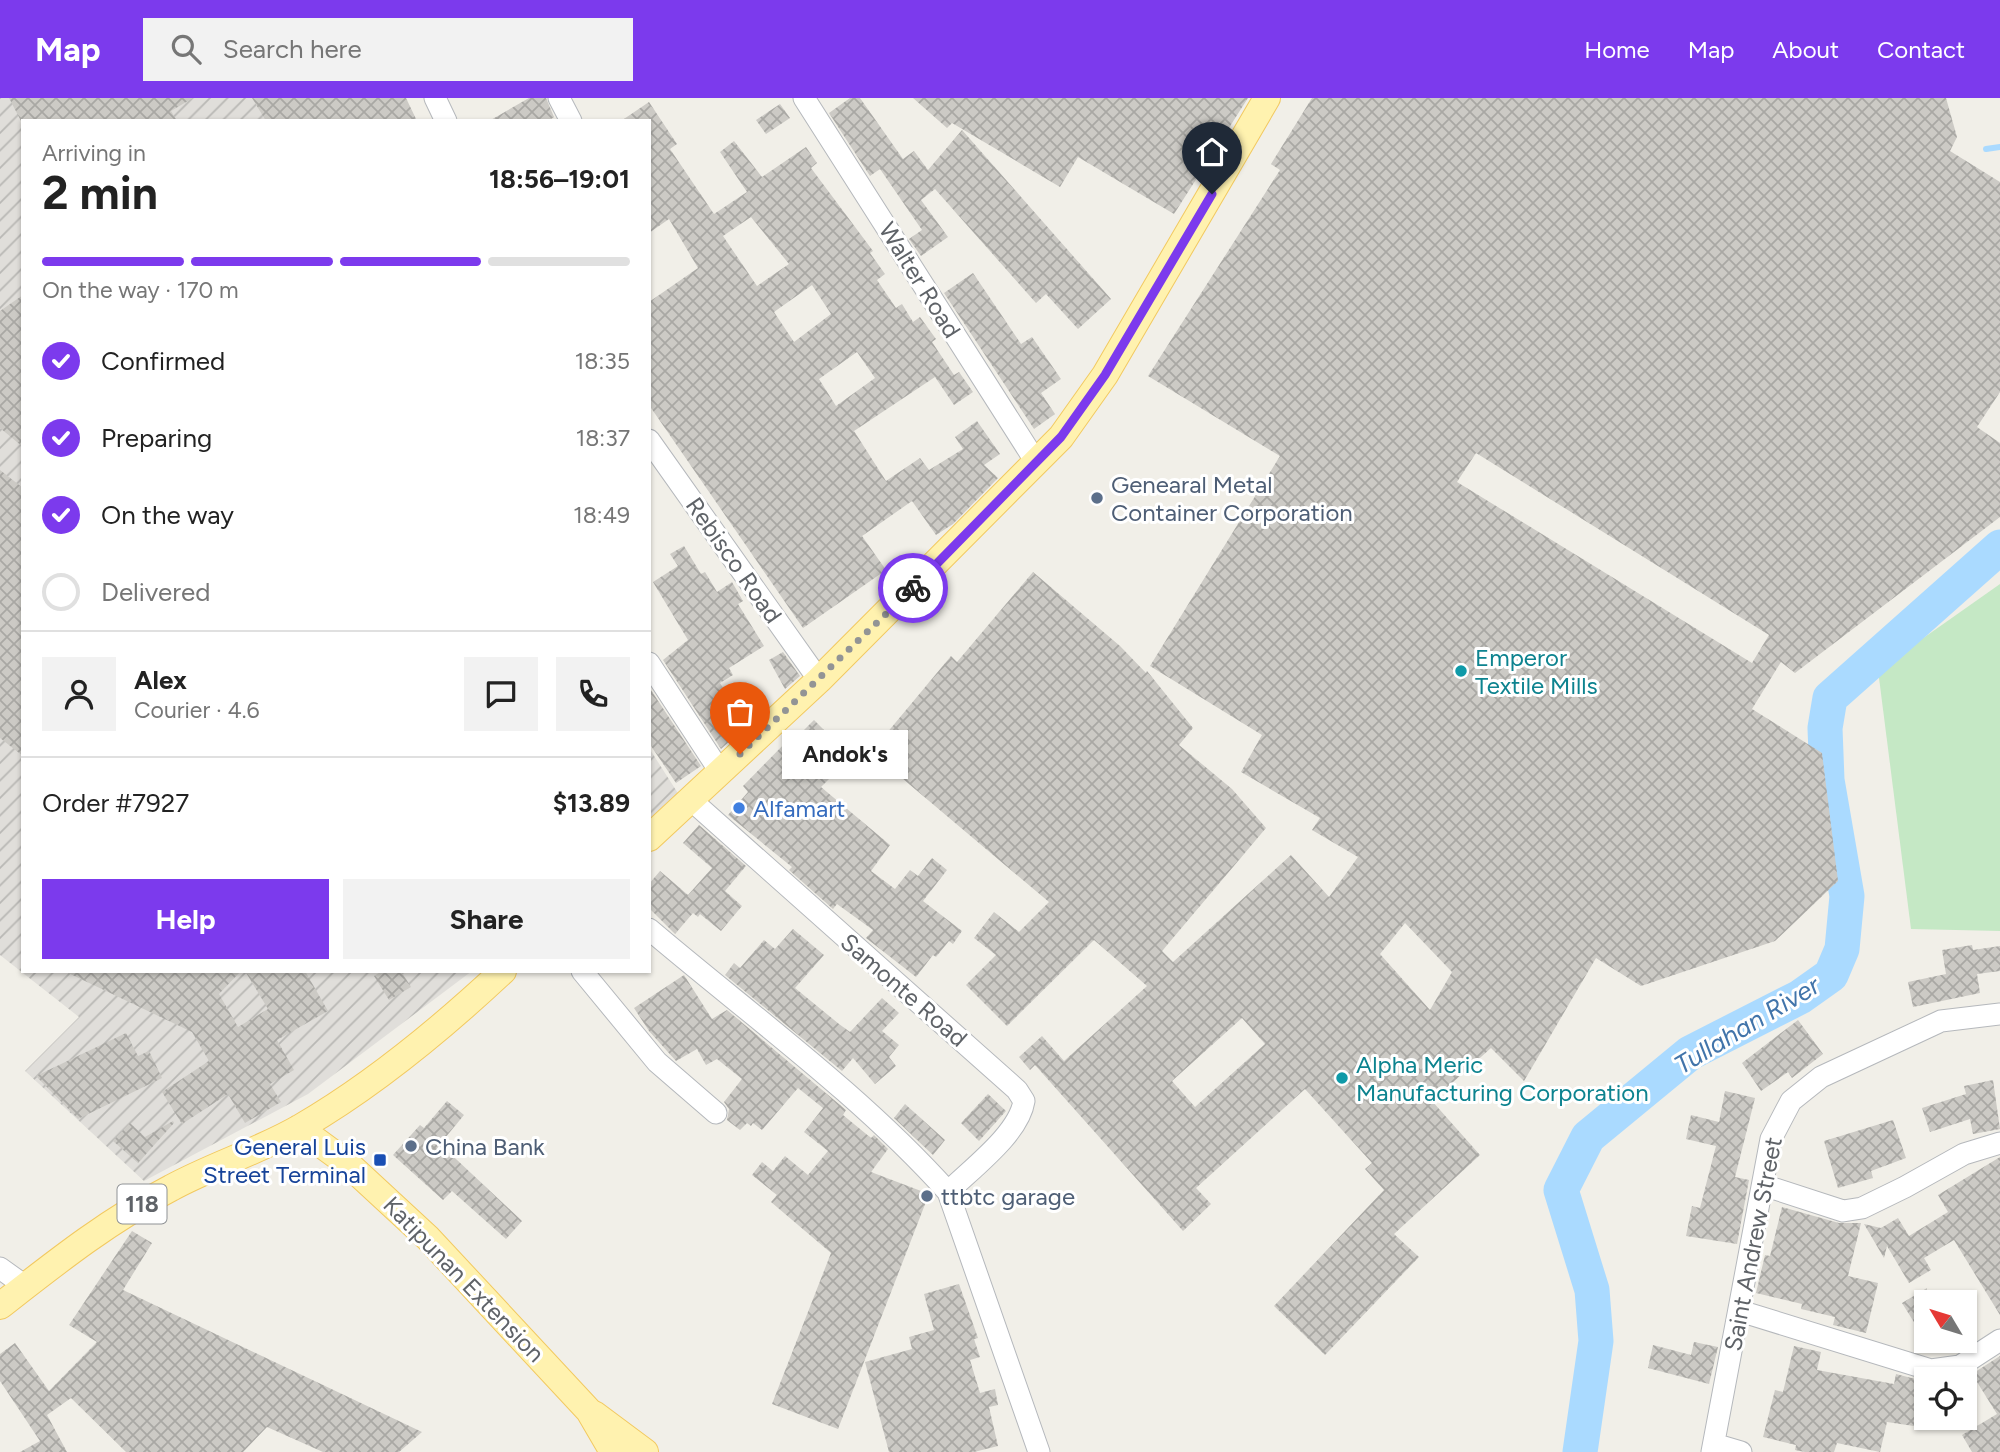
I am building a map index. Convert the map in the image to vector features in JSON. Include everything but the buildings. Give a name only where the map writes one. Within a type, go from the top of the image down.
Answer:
[{"type":"main road","points":[[651,836],[819,680],[1061,437],[1105,375],[1267,98]]},
{"type":"main road","name":"118","points":[[0,1306],[137,1206],[202,1172],[299,1128],[400,1060],[501,973]]},
{"type":"main road","name":"Katipunan Extension","points":[[299,1128],[348,1164],[428,1238],[589,1411],[645,1452]]},
{"type":"main road","name":"Katipunan Extension","points":[[589,1411],[613,1452]]},
{"type":"street","points":[[435,98],[445,119]]},
{"type":"street","points":[[559,98],[570,119]]},
{"type":"street","name":"Walter Road","points":[[804,98],[1036,462]]},
{"type":"street","name":"Rebisco Road","points":[[651,443],[819,680]]},
{"type":"street","points":[[651,666],[721,773]]},
{"type":"street","name":"Samonte Road","points":[[691,800],[1017,1090],[1024,1101],[1022,1114],[1013,1128],[948,1192]]},
{"type":"street","points":[[651,931],[830,1081],[922,1163],[948,1192],[1039,1452]]},
{"type":"street","points":[[584,973],[657,1062],[716,1113]]},
{"type":"street","name":"Saint Andrew Street","points":[[1713,1448],[1771,1139],[1779,1119],[1791,1101],[1821,1076],[1941,1021],[2000,1014]]},
{"type":"street","points":[[1763,1185],[1843,1211],[1862,1208],[1964,1154],[2000,1143]]},
{"type":"street","points":[[0,1268],[25,1286]]},
{"type":"street","points":[[1740,1311],[1931,1370],[1960,1366],[2000,1340]]},
{"type":"street","points":[[1713,1448],[1741,1452]]},
{"type":"shaded area","points":[[0,98],[355,98],[368,119],[21,119],[21,971],[0,955]]},
{"type":"shaded area","points":[[651,751],[681,798],[651,826]]},
{"type":"shaded area","points":[[23,973],[469,973],[308,1094],[144,1181],[25,1071],[79,1017]]},
{"type":"green space","points":[[2000,584],[2000,931],[1911,929],[1878,670]]},
{"type":"waterway","points":[[1986,149],[2000,147]]},
{"type":"waterway","name":"Tullahan River","points":[[1580,1452],[1596,1341],[1592,1290],[1561,1190],[1588,1137],[1690,1053],[1800,997],[1831,975],[1842,949],[1847,896],[1827,780],[1825,728],[1830,698],[2000,547]]},
{"type":"way so far","points":[[740,754],[913,588]]},
{"type":"place","name":"Genearal Metal Container Corporation","points":[[1097,498]]},
{"type":"place","name":"Emperor Textile Mills","points":[[1461,671]]},
{"type":"place","name":"Andok's","points":[[740,754]]},
{"type":"place","name":"Alfamart","points":[[739,808]]},
{"type":"place","name":"Alpha Meric Manufacturing Corporation","points":[[1342,1078]]},
{"type":"place","name":"China Bank","points":[[411,1146]]},
{"type":"place","name":"General Luis Street Terminal","points":[[380,1160]]},
{"type":"place","name":"ttbtc garage","points":[[927,1196]]},
{"type":"route","points":[[913,588],[1061,437],[1079,414],[1212,194]]}]
